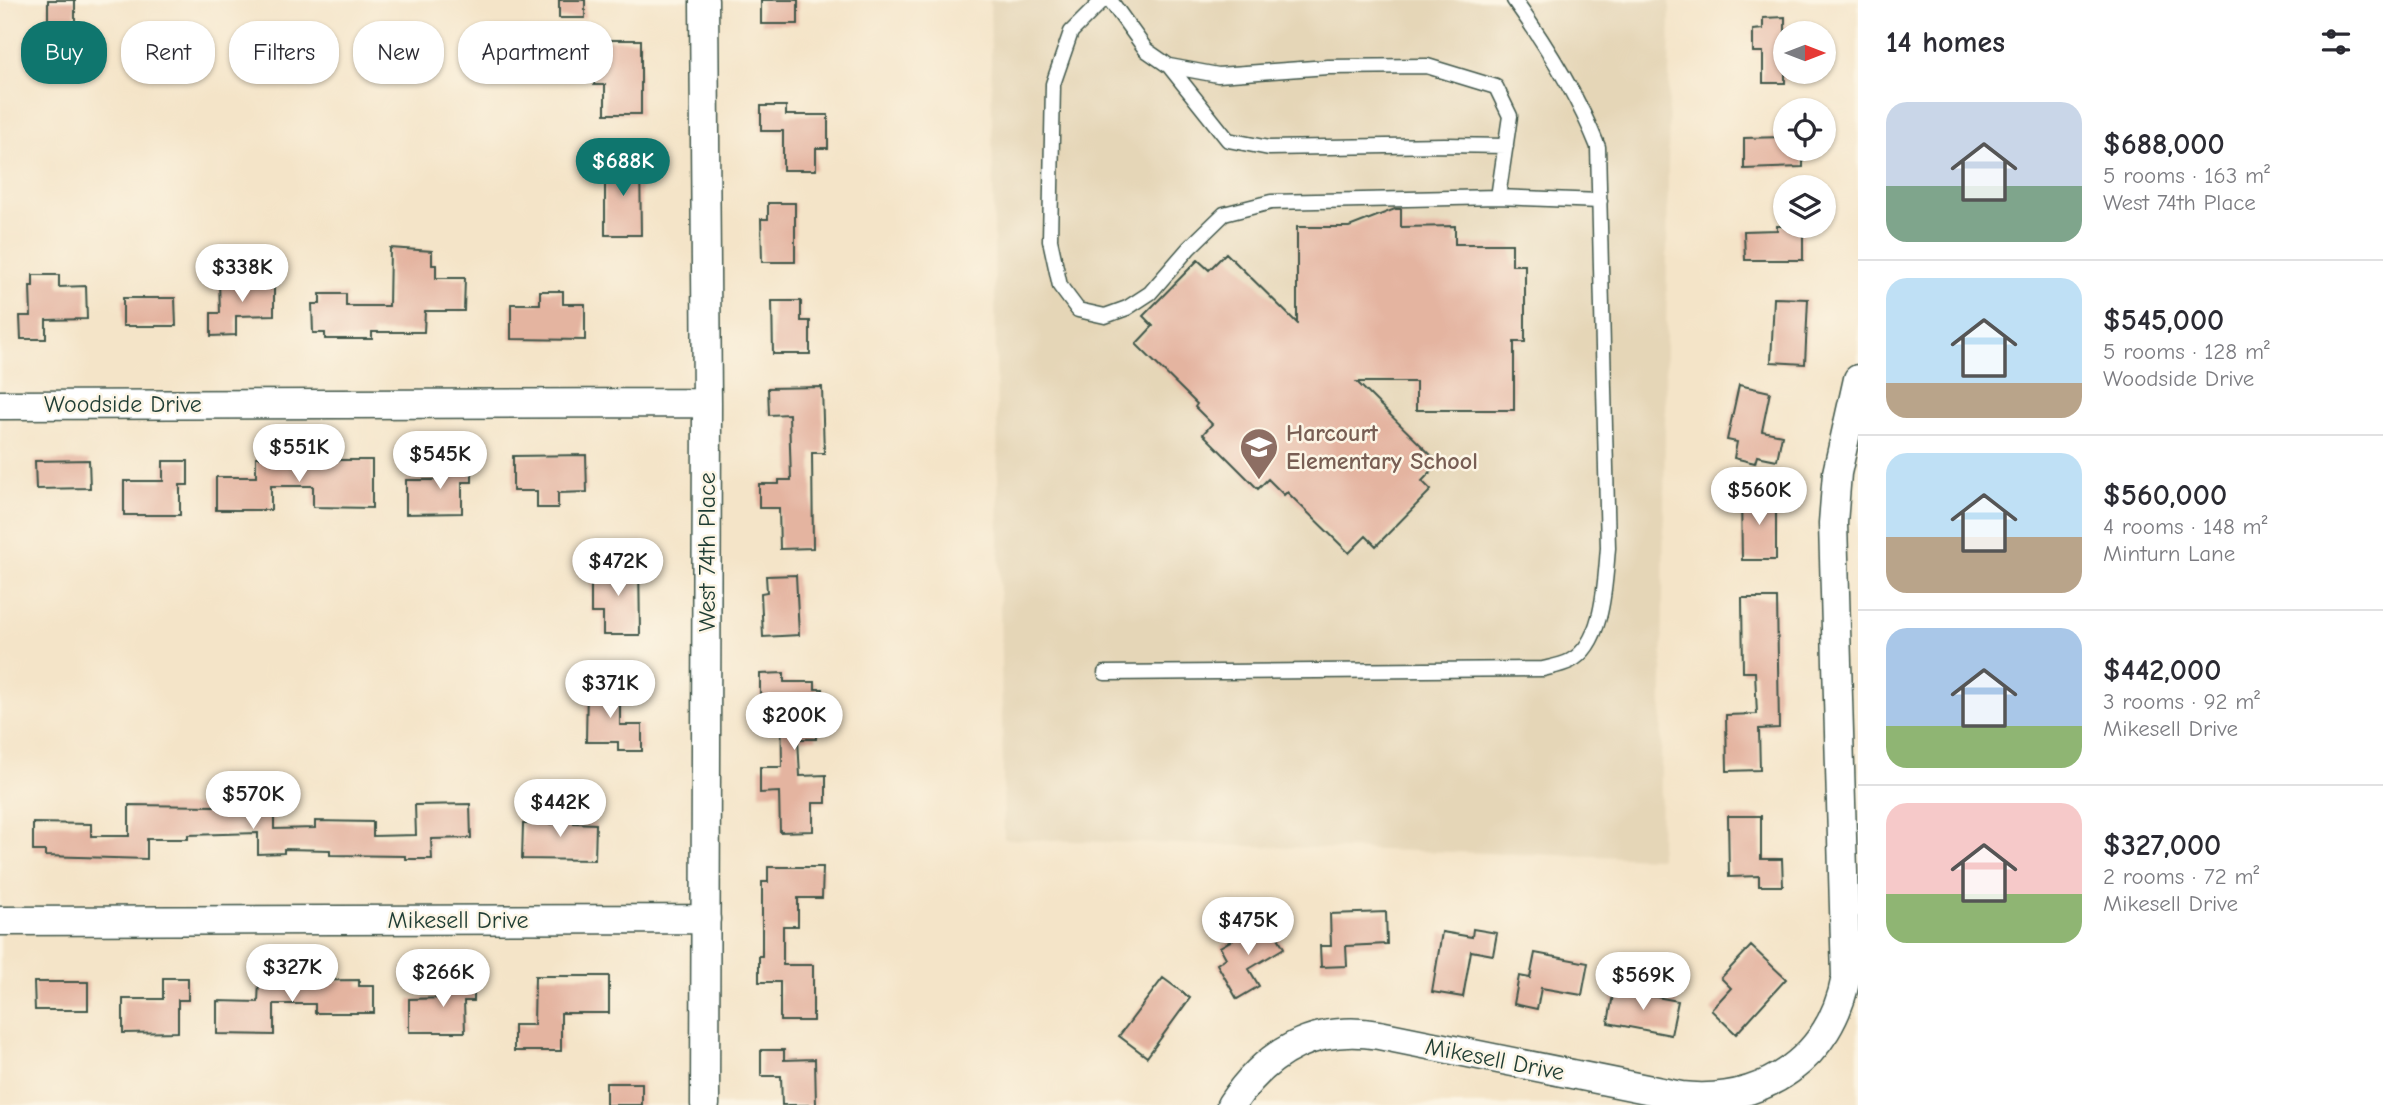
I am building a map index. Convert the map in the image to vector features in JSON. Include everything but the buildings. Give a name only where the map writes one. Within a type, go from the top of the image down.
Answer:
[{"type":"street","name":"West 74th Place","points":[[704,0],[707,403],[705,1105]]},
{"type":"street","name":"Mikesell Drive","points":[[1231,1105],[1244,1085],[1268,1061],[1296,1044],[1336,1033],[1379,1035],[1681,1096],[1704,1098],[1737,1096],[1759,1089],[1788,1073],[1813,1050],[1836,1016],[1846,976],[1833,523],[1837,473],[1858,379]]},
{"type":"street","name":"Woodside Drive","points":[[0,405],[707,403]]},
{"type":"street","name":"Mikesell Drive","points":[[0,920],[706,919]]},
{"type":"lane","points":[[1103,0],[1071,32],[1053,84],[1050,240],[1060,286],[1078,310],[1105,316],[1127,308],[1150,293],[1189,248],[1224,214],[1271,202],[1498,197],[1600,201]]},
{"type":"lane","points":[[1111,0],[1146,50],[1169,66],[1228,140],[1269,148],[1506,146]]},
{"type":"lane","points":[[1105,673],[1543,669],[1571,661],[1588,643],[1602,612],[1608,548],[1598,147],[1585,112],[1545,43],[1514,0]]},
{"type":"lane","points":[[1169,66],[1218,75],[1328,67],[1427,66],[1496,87],[1510,116],[1498,197]]},
{"type":"shaded area","points":[[990,0],[1670,0],[1660,858],[1004,839]]},
{"type":"place","name":"Harcourt Elementary School","points":[[1259,481]]}]
